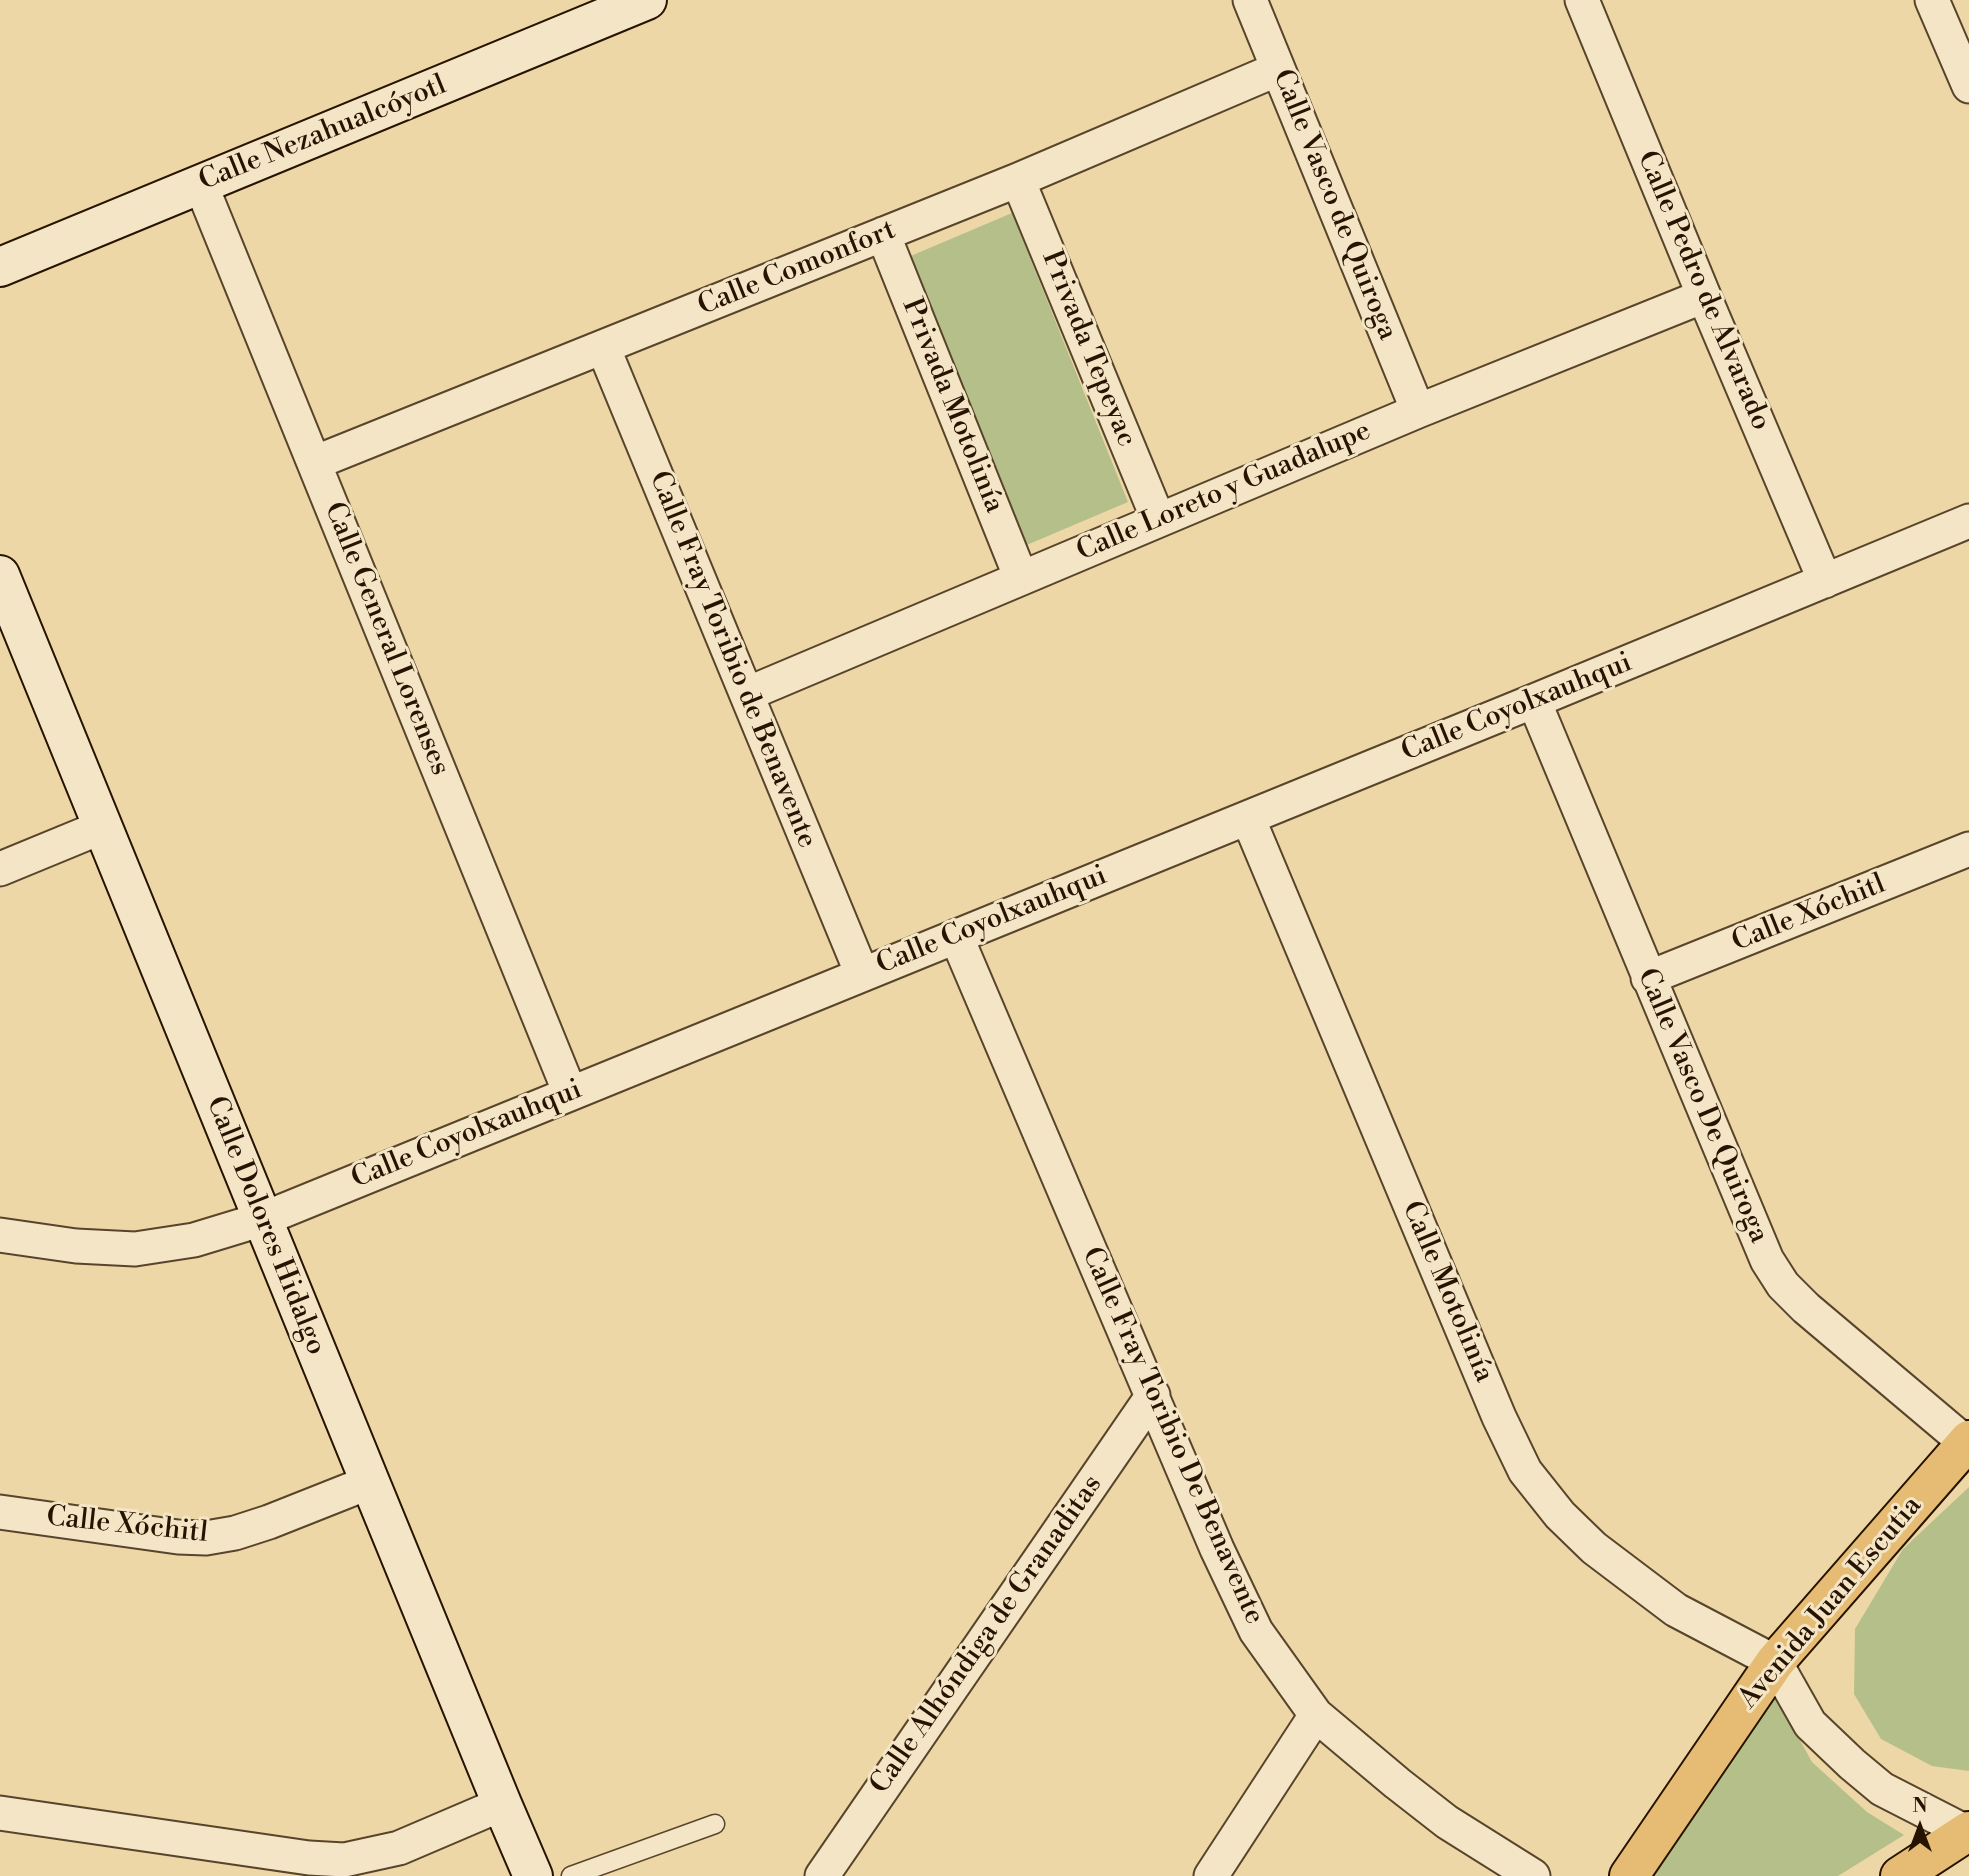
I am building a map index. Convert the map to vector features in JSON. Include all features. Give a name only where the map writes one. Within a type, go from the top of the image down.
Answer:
[{"type":"main road","name":"Calle Nezahualcóyotl","points":[[0,267],[647,0]]},
{"type":"main road","name":"Calle Dolores Hidalgo","points":[[2,584],[533,1876]]},
{"type":"main road","name":"Avenida Juan Escutia","points":[[1629,1876],[1775,1662],[1968,1441]]},
{"type":"main road","points":[[1900,1876],[1968,1831]]},
{"type":"street","name":"Calle Vasco de Quiroga","points":[[1250,0],[1419,411]]},
{"type":"street","name":"Calle Pedro de Alvarado","points":[[1582,0],[1825,581]]},
{"type":"street","points":[[1932,0],[1969,86]]},
{"type":"street","name":"Calle Comonfort","points":[[314,463],[1018,180],[1278,69]]},
{"type":"street","name":"Privada Tepeyac","points":[[1018,180],[1158,519]]},
{"type":"street","name":"Calle General Lorenses","points":[[201,184],[570,1093]]},
{"type":"street","name":"Privada Motolinía","points":[[883,234],[1021,579]]},
{"type":"street","name":"Calle Loreto y Guadalupe","points":[[747,694],[1158,519],[1704,296]]},
{"type":"street","name":"Calle Fray Toribio de Benavente","points":[[603,347],[862,974]]},
{"type":"street","name":"Calle Coyolxauhqui","points":[[0,1235],[76,1246],[135,1249],[194,1240],[263,1219],[1969,521]]},
{"type":"street","name":"Calle Vasco De Quiroga","points":[[1534,701],[1767,1260],[1783,1284],[1806,1308],[1968,1441]]},
{"type":"street","name":"Calle Motolinía","points":[[1248,818],[1494,1404],[1525,1471],[1560,1515],[1594,1548],[1676,1610],[1775,1662]]},
{"type":"street","points":[[0,869],[102,827]]},
{"type":"street","name":"Calle Xóchitl","points":[[1648,978],[1969,849]]},
{"type":"street","name":"Calle Fray Toribio De Benavente","points":[[956,936],[1217,1549],[1256,1631],[1316,1715],[1447,1822],[1533,1876]]},
{"type":"street","name":"Calle Alhóndiga de Granaditas","points":[[822,1876],[1153,1395]]},
{"type":"street","name":"Calle Xóchitl","points":[[0,1512],[178,1537],[206,1538],[235,1533],[269,1522],[370,1482]]},
{"type":"street","points":[[1775,1662],[1810,1724],[1852,1764],[1882,1789],[1968,1831]]},
{"type":"street","points":[[1211,1876],[1316,1715]]},
{"type":"street","points":[[0,1813],[309,1858],[344,1860],[398,1848],[502,1804]]},
{"type":"lane","points":[[571,1876],[715,1824]]},
{"type":"green space","points":[[1012,213],[1128,502],[1022,547],[906,258]]},
{"type":"green space","points":[[1969,1487],[1969,1771],[1932,1766],[1881,1739],[1854,1694],[1855,1629],[1903,1549]]},
{"type":"green space","points":[[1776,1697],[1812,1762],[1867,1812],[1904,1835],[1838,1876],[1649,1876]]}]
